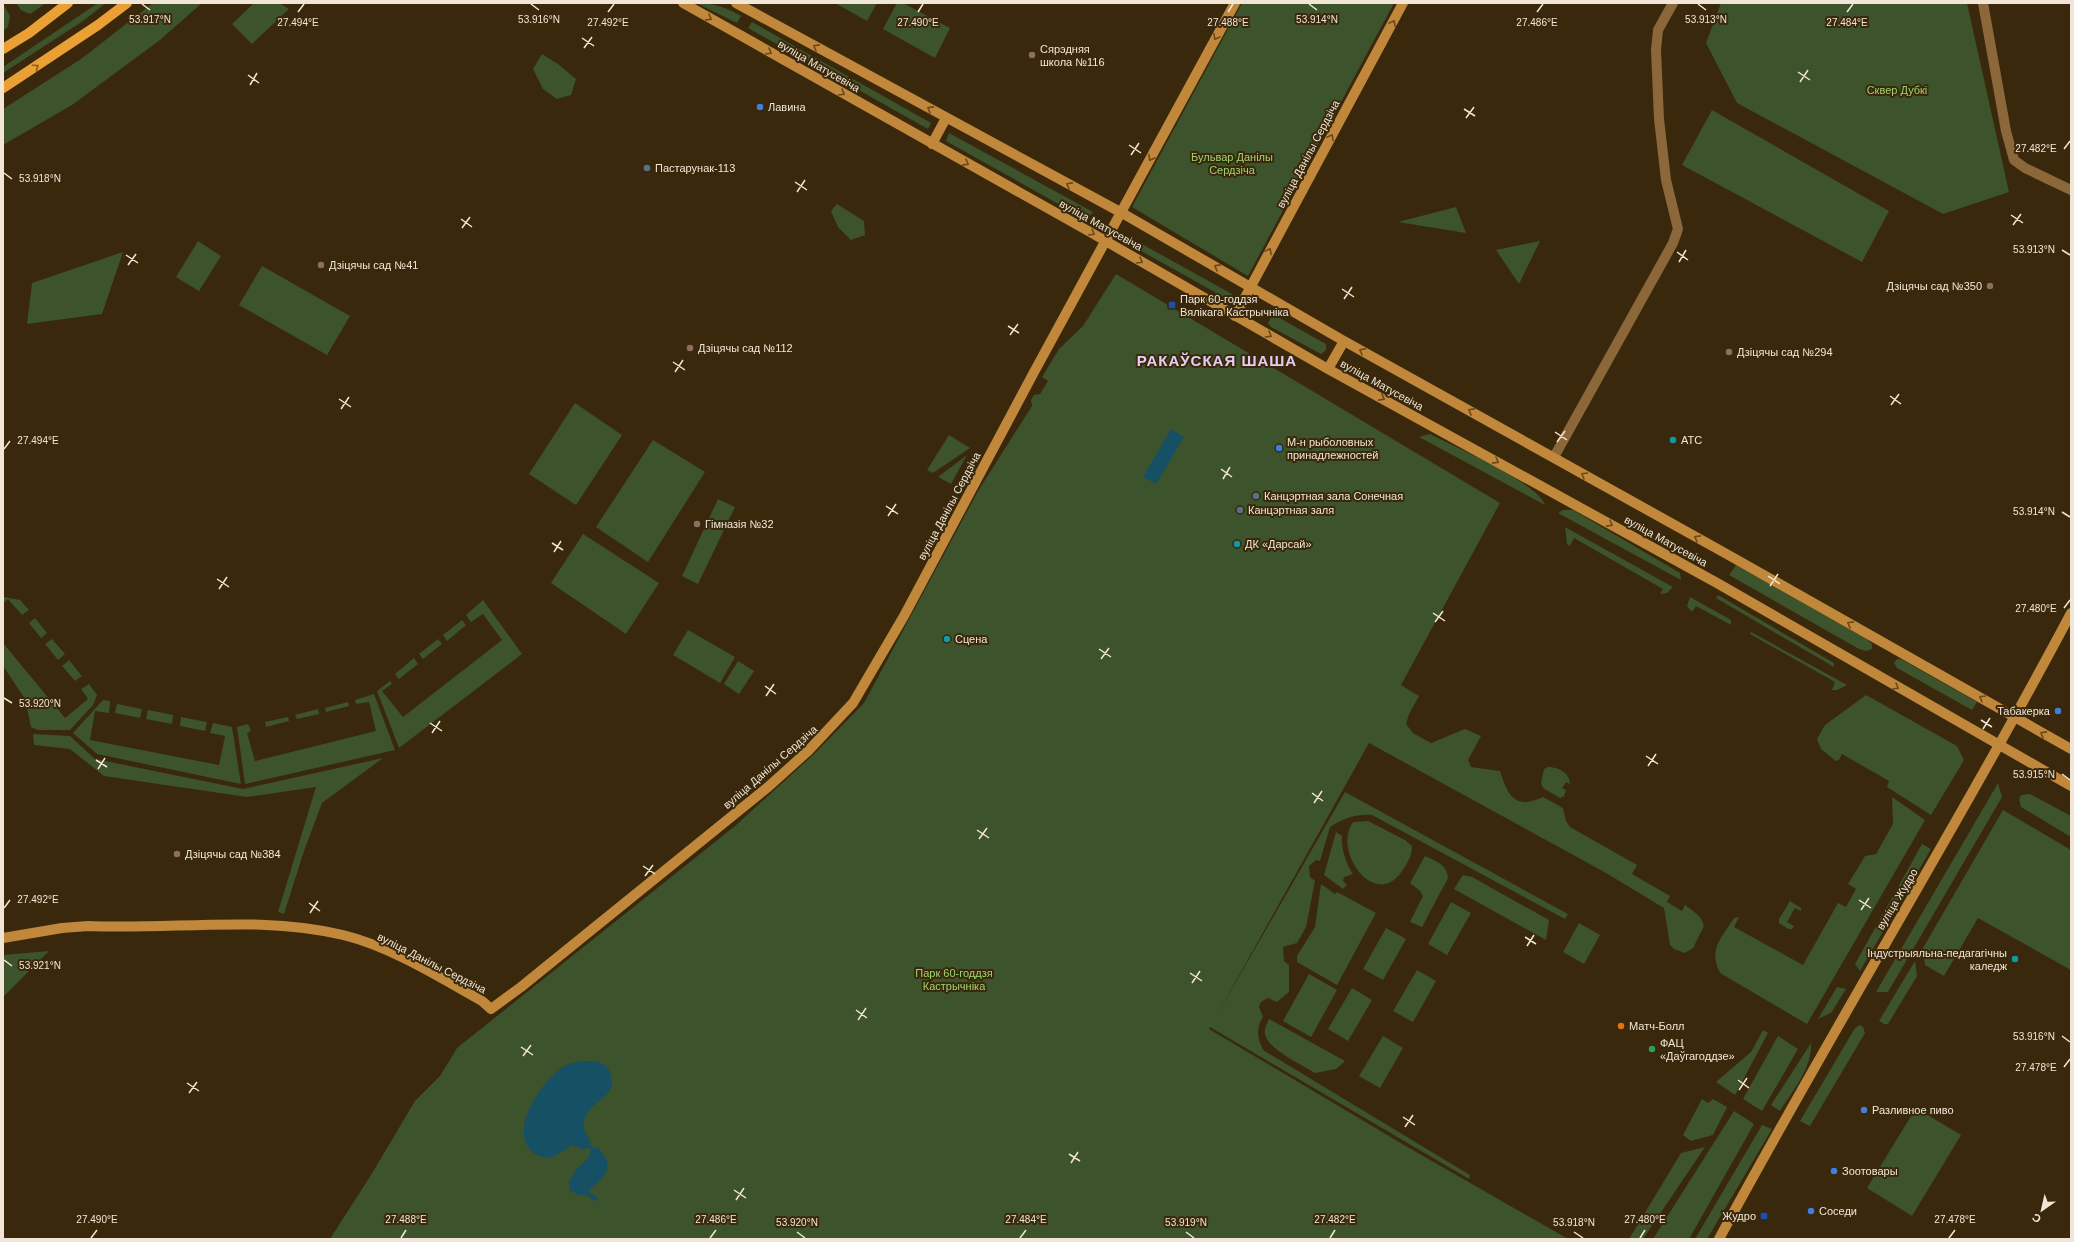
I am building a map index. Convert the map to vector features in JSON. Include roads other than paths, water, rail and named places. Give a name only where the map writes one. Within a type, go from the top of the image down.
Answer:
[{"type":"main road","points":[[3,49],[29,33],[68,3]]},
{"type":"main road","points":[[3,88],[92,30],[127,3]]},
{"type":"main road","name":"вуліца Матусевіча","points":[[683,3],[1106,241],[1328,369],[1694,570],[2071,786]]},
{"type":"main road","name":"вуліца Матусевіча","points":[[736,3],[1122,213],[1344,341],[1554,457],[2071,749]]},
{"type":"main road","name":"вуліца Данілы Сердзіча","points":[[3,938],[62,928],[88,926],[256,925],[314,930],[361,940],[390,952],[478,999],[491,1009],[768,787],[808,751],[853,703],[904,616],[1033,374],[1235,3]]},
{"type":"main road","name":"вуліца Данілы Сердзіча","points":[[1235,316],[1403,3]]},
{"type":"main road","points":[[932,144],[946,118]]},
{"type":"main road","points":[[1328,369],[1344,341]]},
{"type":"main road","name":"вуліца Жудро","points":[[1719,1239],[1830,1039],[2000,745],[2071,613]]},
{"type":"street","points":[[1554,457],[1673,243],[1678,228],[1666,180],[1659,119],[1656,50],[1658,30],[1673,3]]},
{"type":"street","points":[[1983,3],[2006,131],[2014,160],[2025,168],[2071,190]]},
{"type":"water","points":[[1171,429],[1184,437],[1156,484],[1143,477]]},
{"type":"water","points":[[586,1061],[597,1062],[606,1066],[610,1072],[612,1080],[611,1087],[608,1092],[586,1115],[584,1122],[585,1132],[591,1141],[589,1144],[594,1148],[597,1147],[604,1155],[607,1162],[607,1168],[601,1180],[582,1196],[570,1191],[569,1186],[571,1176],[589,1157],[591,1150],[587,1147],[584,1150],[573,1145],[554,1156],[549,1157],[538,1155],[534,1153],[526,1144],[524,1133],[525,1120],[530,1107],[546,1083],[563,1067]]},
{"type":"waterway","points":[[587,1192],[596,1199]]},
{"type":"place","name":"Сярэдняя школа №116","points":[[1032,55]]},
{"type":"place","name":"Лавина","points":[[760,107]]},
{"type":"place","name":"Пастарунак-113","points":[[647,168]]},
{"type":"place","name":"Дзіцячы сад №41","points":[[321,265]]},
{"type":"place","name":"Дзіцячы сад №350","points":[[1990,286]]},
{"type":"place","name":"Парк 60-годдзя Вялікага Кастрычніка","points":[[1172,305]]},
{"type":"place","name":"Дзіцячы сад №112","points":[[690,348]]},
{"type":"place","name":"Дзіцячы сад №294","points":[[1729,352]]},
{"type":"place","name":"АТС","points":[[1673,440]]},
{"type":"place","name":"М-н рыболовных принадлежностей","points":[[1279,448]]},
{"type":"place","name":"Канцэртная зала Сонечная","points":[[1256,496]]},
{"type":"place","name":"Канцэртная заля","points":[[1240,510]]},
{"type":"place","name":"Гімназія №32","points":[[697,524]]},
{"type":"place","name":"ДК «Дарсай»","points":[[1237,544]]},
{"type":"place","name":"Сцена","points":[[947,639]]},
{"type":"place","name":"Табакерка","points":[[2058,711]]},
{"type":"place","name":"Дзіцячы сад №384","points":[[177,854]]},
{"type":"place","name":"Індустрыяльна-педагагічны каледж","points":[[2015,959]]},
{"type":"place","name":"Матч-Болл","points":[[1621,1026]]},
{"type":"place","name":"ФАЦ «Даўгагоддзе»","points":[[1652,1049]]},
{"type":"place","name":"Разливное пиво","points":[[1864,1110]]},
{"type":"place","name":"Зоотовары","points":[[1834,1171]]},
{"type":"place","name":"Соседи","points":[[1811,1211]]},
{"type":"place","name":"Жудро","points":[[1764,1216]]},
{"type":"district","name":"РАКАЎСКАЯ ШАША","points":[[1217,361]]},
{"type":"park label","name":"Сквер Дубкі","points":[[1897,90]]},
{"type":"park label","name":"Бульвар Данілы Сердзіча","points":[[1232,163]]},
{"type":"park label","name":"Парк 60-годдзя Кастрычніка","points":[[954,979]]}]
